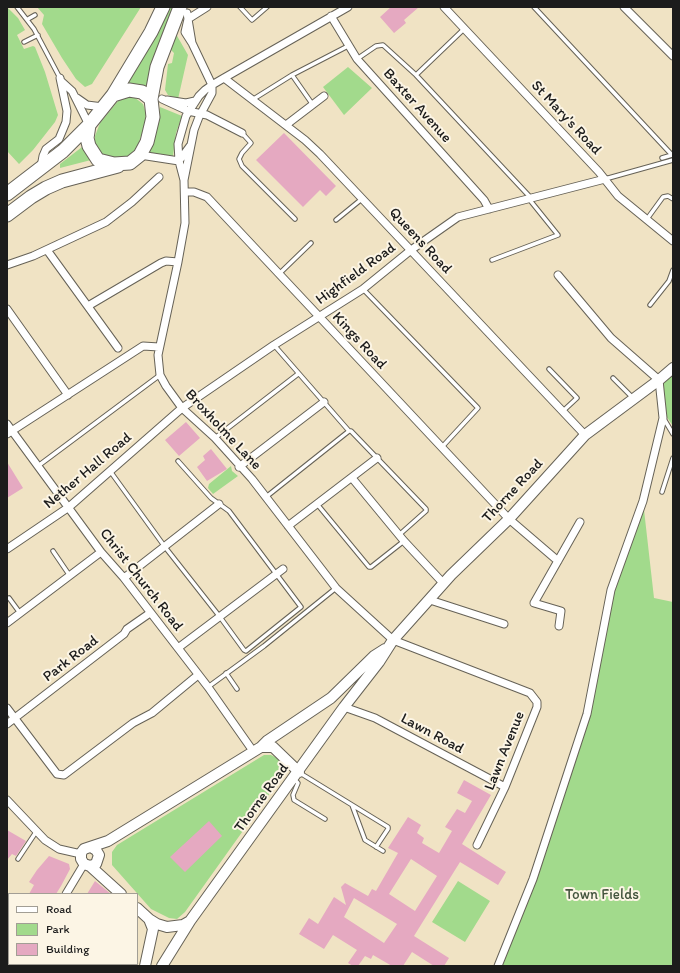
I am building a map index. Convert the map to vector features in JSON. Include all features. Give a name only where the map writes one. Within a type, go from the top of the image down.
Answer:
[{"type":"highway","points":[[7,194],[63,151],[89,125],[113,95],[151,32],[164,7]]},
{"type":"highway","points":[[7,215],[30,197],[62,181],[130,163],[140,155],[147,142],[151,129],[157,99],[157,67],[185,12]]},
{"type":"highway","points":[[113,95],[129,90],[142,92],[157,99]]},
{"type":"highway","points":[[89,125],[87,138],[89,146],[98,160],[109,164],[125,164]]},
{"type":"street","points":[[184,180],[191,144],[200,115],[212,93],[212,85],[192,43],[184,30],[185,12],[207,7]]},
{"type":"street","points":[[184,180],[179,161],[178,144],[188,113],[195,101],[205,90],[261,56],[348,7]]},
{"type":"street","name":"St Mary's Road","points":[[444,7],[605,179],[618,196],[673,240]]},
{"type":"street","points":[[624,7],[673,56]]},
{"type":"street","name":"Baxter Avenue","points":[[331,16],[357,59],[484,200],[489,209]]},
{"type":"street","name":"Queens Road","points":[[224,78],[286,125],[320,154],[585,435]]},
{"type":"street","points":[[60,79],[70,88],[89,125]]},
{"type":"street","points":[[41,169],[43,156],[46,149],[59,139],[66,122],[66,111],[60,79]]},
{"type":"street","points":[[75,96],[87,105],[103,107]]},
{"type":"street","points":[[286,125],[324,96]]},
{"type":"street","points":[[157,99],[186,103],[195,101]]},
{"type":"street","points":[[157,99],[188,113],[215,120],[242,134]]},
{"type":"street","points":[[179,161],[191,144]]},
{"type":"street","points":[[140,155],[179,161]]},
{"type":"street","points":[[7,265],[47,250],[106,222],[132,202],[159,177]]},
{"type":"street","name":"Highfield Road","points":[[182,408],[274,345],[363,289],[411,250],[458,217],[605,179]]},
{"type":"street","name":"Broxholme Lane","points":[[184,180],[185,223],[159,347],[158,363],[160,375],[182,408],[215,438],[266,497],[336,588],[390,644]]},
{"type":"street","name":"Kings Road","points":[[185,192],[194,192],[207,197],[509,519],[558,561]]},
{"type":"street","points":[[47,250],[118,348]]},
{"type":"street","points":[[88,306],[161,263],[166,261],[178,262]]},
{"type":"street","points":[[498,966],[533,879],[587,714],[611,590],[643,501],[663,418],[659,380],[610,338],[558,275]]},
{"type":"street","points":[[7,308],[68,395]]},
{"type":"street","points":[[9,433],[143,346],[159,347]]},
{"type":"street","name":"Thorne Road","points":[[162,966],[190,921],[296,776],[344,707],[379,662],[390,644],[444,584],[509,519],[585,435],[673,368]]},
{"type":"street","points":[[239,467],[324,402]]},
{"type":"street","name":"Nether Hall Road","points":[[7,549],[69,507],[182,408]]},
{"type":"street","name":"Christ Church Road","points":[[7,424],[9,433],[38,466],[102,552],[124,578],[257,749]]},
{"type":"street","points":[[288,526],[377,458]]},
{"type":"street","points":[[352,478],[398,535],[444,584]]},
{"type":"street","points":[[124,578],[219,504]]},
{"type":"street","points":[[560,626],[561,611],[534,603],[580,522]]},
{"type":"street","points":[[7,623],[102,552]]},
{"type":"street","points":[[178,648],[280,571]]},
{"type":"street","points":[[430,600],[504,624]]},
{"type":"street","name":"Park Road","points":[[7,724],[124,634],[127,629],[150,613]]},
{"type":"street","name":"Thorne Road","points":[[91,847],[117,836],[257,749],[331,698],[374,656],[390,644]]},
{"type":"street","name":"Lawn Avenue","points":[[390,644],[530,693],[535,697],[537,707],[505,787],[477,845]]},
{"type":"street","points":[[7,708],[57,774],[64,775],[133,723],[152,712],[198,675]]},
{"type":"street","name":"Lawn Road","points":[[344,707],[374,718],[505,787]]},
{"type":"street","points":[[257,749],[273,747],[296,776]]},
{"type":"street","points":[[7,800],[36,832],[58,849],[85,862],[96,864],[99,856],[96,850],[91,847],[84,849],[85,862],[67,893]]},
{"type":"street","points":[[85,862],[120,893]]},
{"type":"street","points":[[138,909],[157,924],[167,927],[183,925],[190,921]]},
{"type":"street","points":[[145,966],[152,943],[154,928],[149,919]]},
{"type":"lane","points":[[16,7],[28,19],[38,35],[60,79]]},
{"type":"lane","points":[[240,7],[251,20],[253,20],[267,7]]},
{"type":"lane","points":[[534,7],[672,155],[662,158]]},
{"type":"lane","points":[[28,19],[35,15]]},
{"type":"lane","points":[[416,75],[464,29]]},
{"type":"lane","points":[[24,42],[38,35]]},
{"type":"lane","points":[[357,59],[376,46],[383,45],[416,75],[530,198],[558,235],[492,260]]},
{"type":"lane","points":[[252,100],[292,75],[348,46]]},
{"type":"lane","points":[[292,75],[313,105]]},
{"type":"lane","points":[[242,134],[251,143],[239,159],[242,166],[295,219]]},
{"type":"lane","points":[[605,179],[673,160]]},
{"type":"lane","points":[[647,219],[663,197],[668,196],[673,199]]},
{"type":"lane","points":[[336,220],[363,198]]},
{"type":"lane","points":[[279,274],[311,243]]},
{"type":"lane","points":[[650,305],[669,281],[673,270]]},
{"type":"lane","points":[[363,289],[478,408],[441,448]]},
{"type":"lane","points":[[274,345],[349,431],[426,509],[426,511],[398,535]]},
{"type":"lane","points":[[549,369],[577,398],[563,412]]},
{"type":"lane","points":[[215,438],[298,374]]},
{"type":"lane","points":[[38,466],[160,375]]},
{"type":"lane","points":[[613,378],[634,398]]},
{"type":"lane","points":[[663,418],[673,434]]},
{"type":"lane","points":[[266,497],[349,431]]},
{"type":"lane","points":[[662,492],[673,458]]},
{"type":"lane","points":[[110,471],[165,547],[246,651],[301,607],[280,571],[229,511],[211,498],[178,461]]},
{"type":"lane","points":[[317,504],[369,567],[404,541]]},
{"type":"lane","points":[[53,551],[70,576]]},
{"type":"lane","points":[[208,687],[264,646],[336,588]]},
{"type":"lane","points":[[9,598],[20,613]]},
{"type":"lane","points":[[226,673],[237,688]]},
{"type":"lane","points":[[296,776],[352,805],[388,827],[376,847]]},
{"type":"lane","points":[[296,776],[298,783],[293,795],[294,800],[325,819]]},
{"type":"lane","points":[[352,805],[365,840],[383,851]]},
{"type":"lane","points":[[18,859],[36,832]]},
{"type":"green space","points":[[7,7],[18,18],[25,30],[17,35],[24,49],[33,46],[35,47],[45,72],[58,115],[55,122],[33,150],[19,164],[7,151]]},
{"type":"green space","points":[[37,7],[141,7],[92,84],[85,87],[76,79],[62,58],[42,24],[44,15]]},
{"type":"green space","points":[[169,7],[174,7],[147,89],[125,84],[146,53]]},
{"type":"green space","points":[[176,34],[188,55],[178,99],[168,95],[165,90],[168,64],[172,63],[174,53],[171,50]]},
{"type":"green space","points":[[348,67],[372,88],[344,115],[323,87]]},
{"type":"green space","points":[[128,97],[134,97],[143,104],[146,113],[145,124],[135,151],[124,159],[117,160],[102,155],[95,143],[95,136],[100,123],[118,101]]},
{"type":"green space","points":[[160,107],[182,116],[176,133],[173,156],[148,153],[155,136]]},
{"type":"green space","points":[[82,147],[91,160],[60,168],[60,164]]},
{"type":"green space","points":[[673,374],[673,426],[664,413],[659,380]]},
{"type":"green space","points":[[231,466],[232,471],[238,476],[213,494],[208,488],[209,484]]},
{"type":"green space","name":"Town Fields","points":[[643,501],[654,598],[673,602],[673,966],[498,966],[533,879],[587,714],[611,590]]},
{"type":"green space","points":[[264,755],[271,755],[281,760],[285,772],[185,912],[177,919],[169,918],[151,909],[112,865],[112,852],[117,845]]},
{"type":"green space","points":[[458,881],[490,901],[465,942],[432,922]]},
{"type":"building","points":[[391,7],[419,7],[404,20],[406,23],[394,33],[380,17]]},
{"type":"building","points":[[284,133],[336,186],[326,196],[320,190],[303,207],[256,160]]},
{"type":"building","points":[[186,422],[200,438],[179,456],[165,440]]},
{"type":"building","points":[[211,449],[227,469],[207,481],[197,467],[205,460],[203,456]]},
{"type":"building","points":[[7,462],[23,488],[7,498]]},
{"type":"building","points":[[464,780],[491,795],[462,844],[506,872],[498,885],[460,862],[414,936],[449,958],[444,966],[434,966],[412,952],[403,966],[392,966],[373,955],[371,959],[365,956],[358,966],[353,966],[348,963],[357,950],[333,935],[324,949],[299,934],[309,918],[318,924],[334,897],[346,905],[341,887],[345,883],[368,896],[372,889],[376,891],[398,853],[388,848],[408,817],[421,825],[417,833],[424,838],[422,843],[439,853],[452,831],[445,827],[457,809],[465,813],[472,801],[457,793]],"holes":[[[411,859],[437,876],[415,911],[389,894]],[[354,898],[397,924],[384,943],[344,917]]]},
{"type":"building","points":[[209,821],[222,836],[185,872],[170,857]]},
{"type":"building","points":[[7,830],[26,841],[16,856],[12,854],[7,860]]},
{"type":"building","points":[[49,856],[69,864],[70,869],[57,893],[30,893],[34,885],[29,882]]},
{"type":"building","points":[[95,881],[110,893],[88,893]]}]
